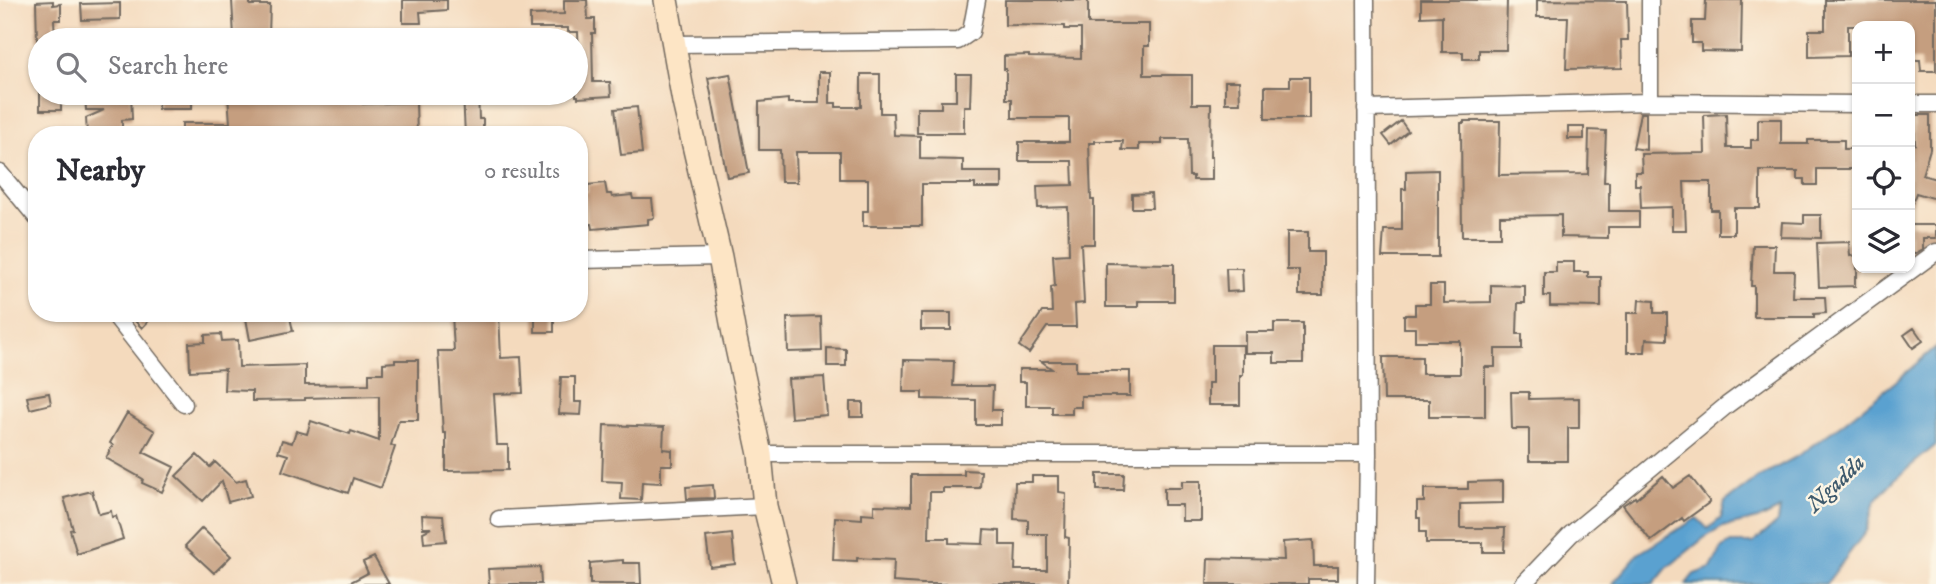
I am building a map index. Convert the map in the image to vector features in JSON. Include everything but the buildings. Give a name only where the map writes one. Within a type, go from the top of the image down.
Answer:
[{"type":"street","points":[[666,0],[684,102],[720,257],[760,454],[765,506],[784,584]]},
{"type":"street","points":[[675,44],[958,41],[971,32],[977,0]]},
{"type":"street","points":[[1366,0],[1366,584]]},
{"type":"street","points":[[1650,0],[1650,102]]},
{"type":"street","points":[[1366,109],[1650,102],[1852,104]]},
{"type":"street","points":[[1915,104],[1936,104]]},
{"type":"street","points":[[0,173],[28,207]]},
{"type":"street","points":[[1522,584],[1571,534],[1727,405],[1936,252]]},
{"type":"street","points":[[588,260],[720,257]]},
{"type":"street","points":[[120,322],[184,404]]},
{"type":"street","points":[[760,454],[1368,454]]},
{"type":"street","points":[[499,519],[765,506]]},
{"type":"water","name":"Ngadda","points":[[1936,347],[1936,445],[1895,479],[1875,501],[1866,531],[1826,584],[1686,584],[1694,574],[1711,568],[1722,548],[1731,543],[1753,543],[1778,522],[1780,509],[1762,518],[1723,527],[1704,538],[1667,568],[1654,584],[1612,584],[1638,554],[1697,518],[1708,529],[1721,518],[1725,502],[1757,478],[1796,457],[1842,424]]}]
